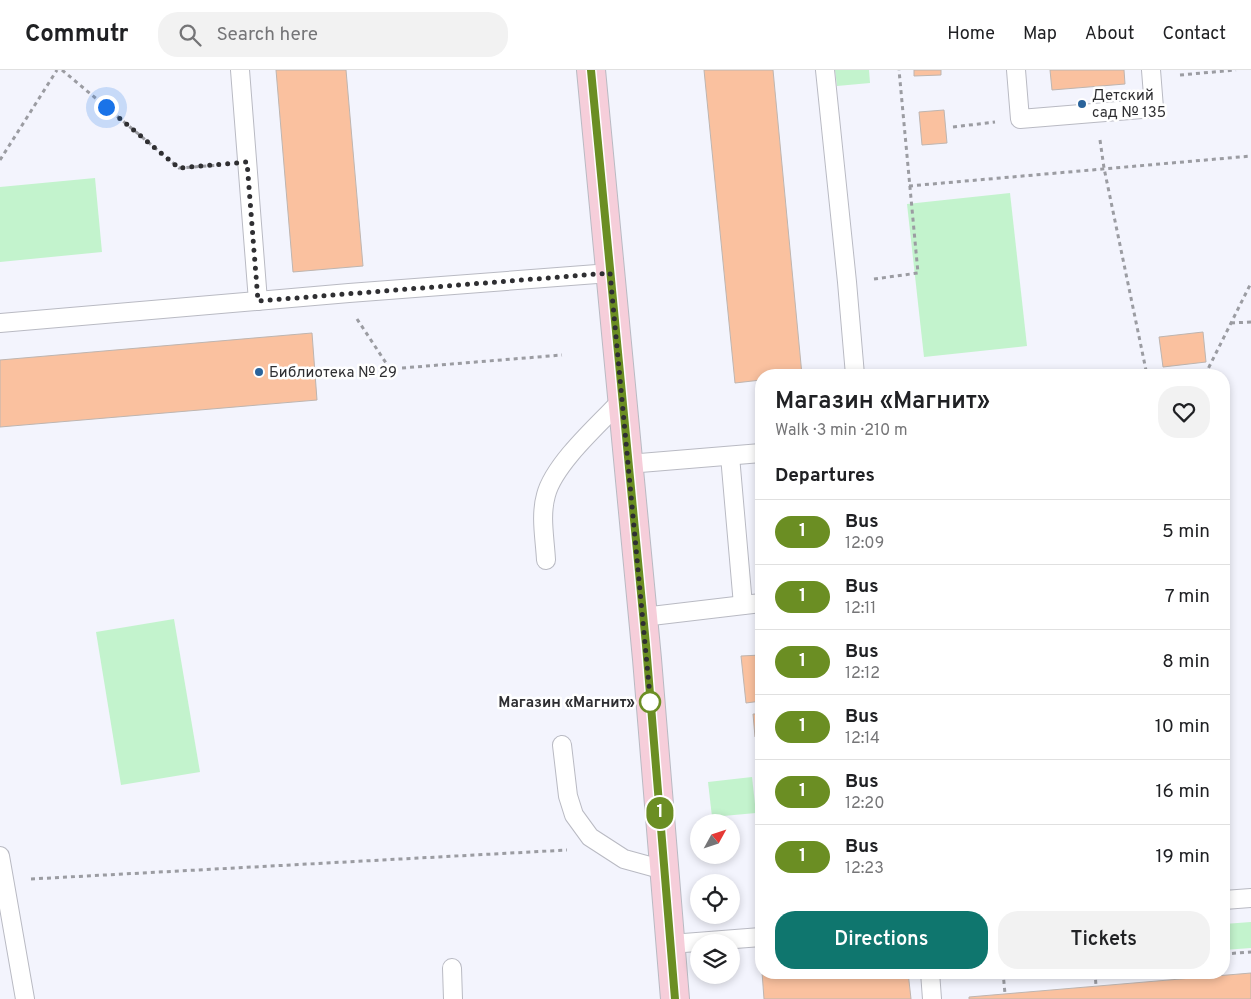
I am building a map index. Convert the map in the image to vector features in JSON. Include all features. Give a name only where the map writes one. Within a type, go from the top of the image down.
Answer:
[{"type":"street","points":[[590,70],[643,617],[675,999]]},
{"type":"lane","points":[[240,70],[258,301]]},
{"type":"lane","points":[[825,70],[854,369]]},
{"type":"lane","points":[[1016,70],[1020,119],[1154,108],[1151,73]]},
{"type":"lane","points":[[0,324],[610,273]]},
{"type":"lane","points":[[546,560],[544,508],[549,486],[571,454],[622,400]]},
{"type":"lane","points":[[628,464],[755,454]]},
{"type":"lane","points":[[730,456],[743,605]]},
{"type":"lane","points":[[643,617],[755,604]]},
{"type":"lane","points":[[562,745],[568,796],[574,815],[590,837],[624,859],[664,870]]},
{"type":"lane","points":[[0,856],[25,999]]},
{"type":"lane","points":[[1230,900],[1251,898]]},
{"type":"lane","points":[[671,944],[755,937]]},
{"type":"lane","points":[[452,968],[454,999]]},
{"type":"lane","points":[[931,979],[932,999]]},
{"type":"path","points":[[0,160],[57,70]]},
{"type":"path","points":[[62,70],[179,168],[247,162]]},
{"type":"path","points":[[847,282],[918,273],[899,70]]},
{"type":"path","points":[[1151,73],[1236,70]]},
{"type":"path","points":[[1098,113],[1104,168],[1146,369]]},
{"type":"path","points":[[953,127],[1020,119]]},
{"type":"path","points":[[909,186],[1251,156]]},
{"type":"path","points":[[1208,369],[1251,283]]},
{"type":"path","points":[[353,314],[390,368],[562,355]]},
{"type":"path","points":[[1231,324],[1251,322]]},
{"type":"path","points":[[4,880],[607,848]]},
{"type":"path","points":[[1230,954],[1251,952]]},
{"type":"path","points":[[1004,979],[1005,994]]},
{"type":"path","points":[[1096,979],[1096,986]]},
{"type":"green space","points":[[835,70],[869,70],[870,83],[837,86]]},
{"type":"green space","points":[[95,178],[102,252],[0,262],[0,187]]},
{"type":"green space","points":[[1010,193],[1027,346],[924,357],[907,204]]},
{"type":"green space","points":[[174,619],[200,772],[121,785],[96,632]]},
{"type":"green space","points":[[752,777],[755,813],[712,814],[708,782]]},
{"type":"green space","points":[[1251,922],[1251,948],[1230,950],[1230,924]]},
{"type":"building","points":[[276,70],[346,70],[363,266],[293,272]]},
{"type":"building","points":[[704,70],[773,70],[801,369],[755,369],[755,381],[735,383]]},
{"type":"building","points":[[914,70],[941,70],[941,75],[914,76]]},
{"type":"building","points":[[1050,70],[1124,70],[1125,84],[1052,90]]},
{"type":"building","points":[[944,110],[947,143],[922,145],[919,112]]},
{"type":"building","points":[[1203,332],[1206,362],[1163,367],[1159,337]]},
{"type":"building","points":[[312,333],[317,400],[0,427],[0,360]]},
{"type":"building","points":[[755,655],[755,702],[746,703],[741,656]]},
{"type":"building","points":[[753,714],[755,714],[755,737]]},
{"type":"building","points":[[1251,973],[1251,999],[969,999],[969,997],[1180,979],[1230,979],[1230,975]]},
{"type":"building","points":[[763,979],[909,979],[911,999],[764,999]]},
{"type":"bus line","name":"1","points":[[591,70],[646,645],[675,999]]},
{"type":"place","name":"Детский сад № 135","points":[[1082,104]]},
{"type":"place","name":"Библиотека № 29","points":[[259,372]]},
{"type":"place","name":"Магазин «Магнит»","points":[[650,702]]},
{"type":"route","points":[[106,107],[179,168],[247,162],[258,301],[610,273],[651,707],[650,702]]}]
